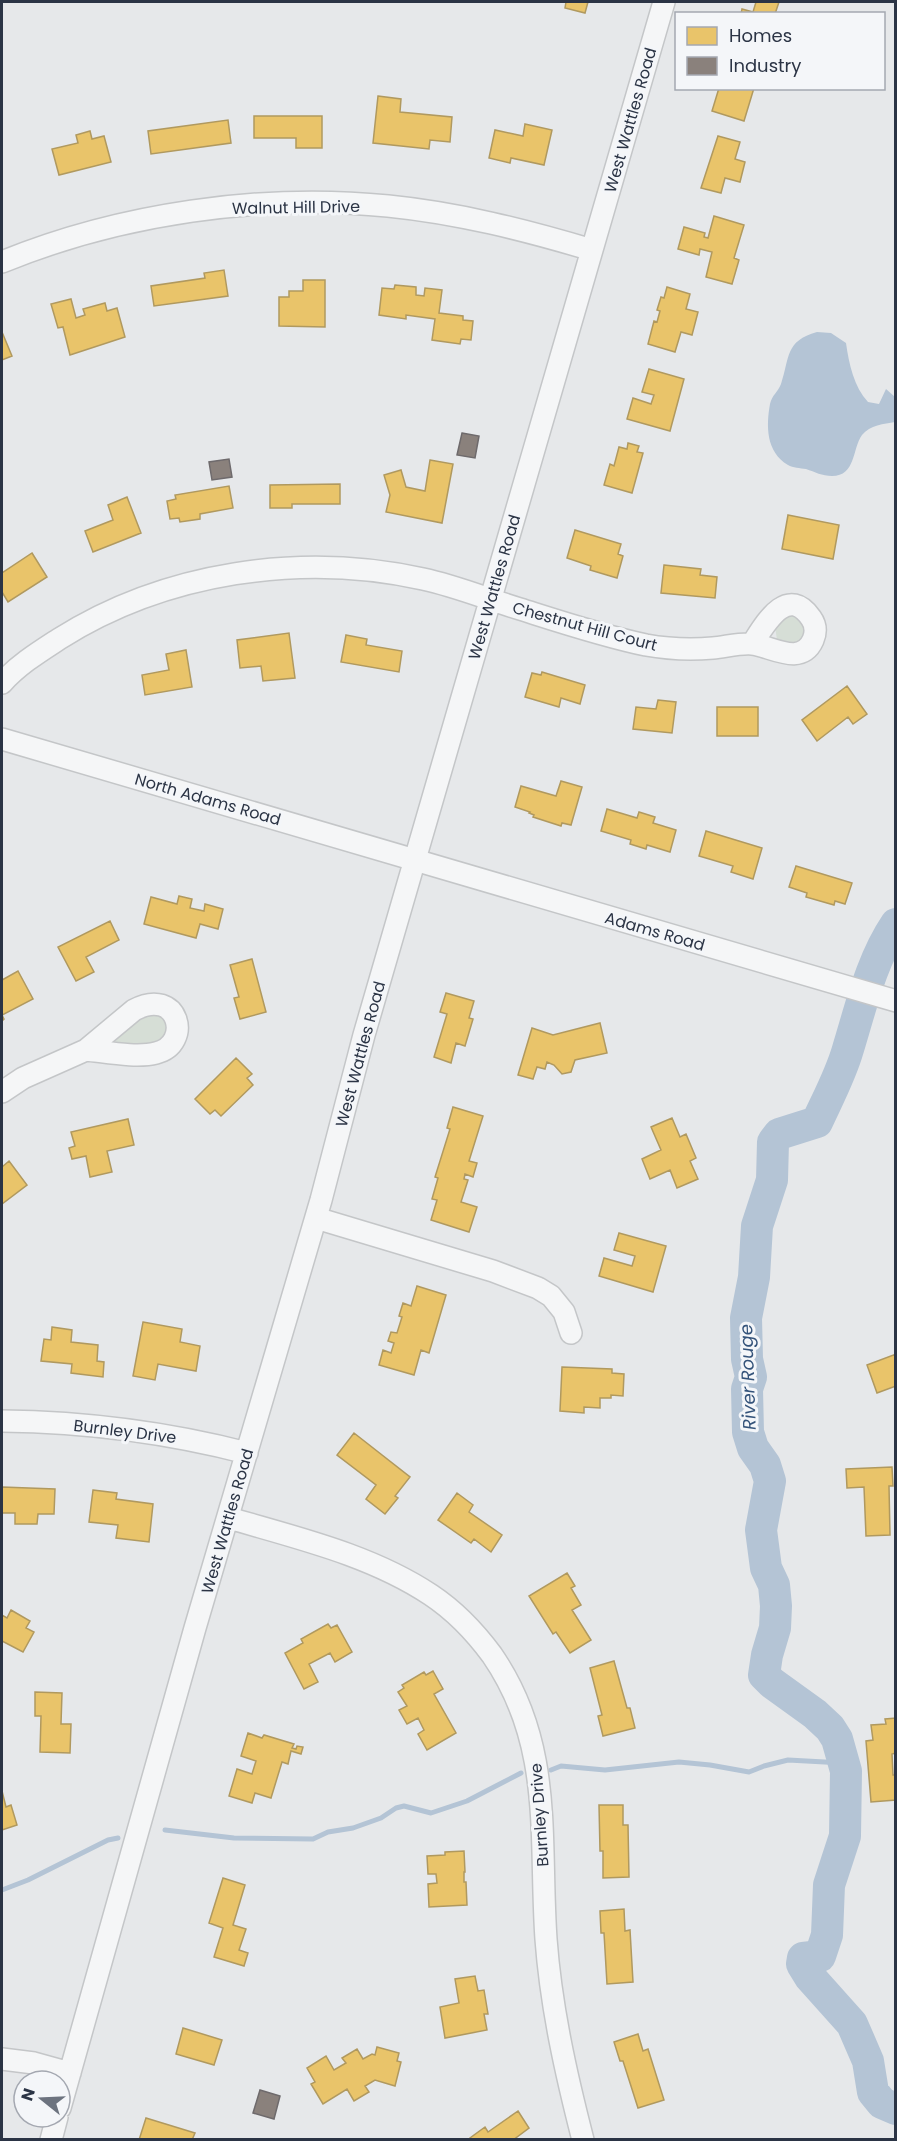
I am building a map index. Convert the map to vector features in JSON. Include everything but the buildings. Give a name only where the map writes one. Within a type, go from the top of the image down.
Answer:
[{"type":"street","name":"West Wattles Road","points":[[71,2069],[195,1628],[316,1218],[364,1035],[664,2]]},
{"type":"street","name":"Walnut Hill Drive","points":[[2,262],[96,231],[166,216],[247,206],[308,203],[388,206],[439,213],[512,227],[592,250]]},
{"type":"street","name":"Chestnut Hill Court","points":[[2,683],[32,657],[89,622],[153,594],[227,575],[310,567],[367,570],[429,580],[585,629],[645,645],[692,649],[752,644]]},
{"type":"street","name":"North Adams Road","points":[[2,739],[415,859]]},
{"type":"street","name":"Adams Road","points":[[415,859],[896,1001]]},
{"type":"street","points":[[2,1092],[23,1078],[86,1050]]},
{"type":"street","points":[[316,1218],[493,1271],[538,1288],[551,1296],[564,1312],[571,1333]]},
{"type":"street","name":"Burnley Drive","points":[[2,1421],[98,1425],[184,1438],[247,1453]]},
{"type":"street","name":"Burnley Drive","points":[[229,1518],[317,1544],[406,1579],[460,1617],[501,1669],[528,1726],[536,1758],[542,1811],[546,1938],[550,1978],[568,2080],[583,2139]]},
{"type":"street","points":[[2,2059],[34,2063],[56,2069]]},
{"type":"shaded area","points":[[790,614],[805,622],[806,636],[795,645],[777,640],[775,626]]},
{"type":"shaded area","points":[[146,1014],[162,1015],[169,1026],[164,1039],[149,1046],[118,1045],[114,1041],[117,1036]]},
{"type":"water","points":[[817,332],[831,333],[846,343],[856,382],[868,402],[879,404],[886,389],[895,397],[895,422],[877,425],[865,432],[849,467],[840,475],[822,475],[788,465],[775,453],[769,438],[770,404],[781,384],[790,351],[799,340]]},
{"type":"waterway","name":"River Rouge","points":[[896,924],[873,969],[842,1068],[817,1122],[779,1134],[773,1142],[772,1180],[757,1226],[754,1277],[746,1318],[747,1359],[751,1377],[747,1389],[748,1432],[753,1448],[765,1465],[770,1481],[761,1530],[766,1568],[774,1585],[776,1606],[775,1628],[764,1675],[830,1728],[837,1739],[846,1771],[845,1836],[829,1885],[827,1935],[820,1956],[803,1958],[802,1964],[810,1977],[852,2024],[868,2061],[873,2092],[882,2103],[896,2109]]},
{"type":"waterway","points":[[551,1770],[561,1766],[605,1770],[679,1762],[749,1772],[788,1760],[843,1763]]},
{"type":"waterway","points":[[165,1830],[234,1838],[313,1839],[328,1832],[353,1828],[381,1818],[396,1808],[404,1806],[431,1813],[467,1801],[521,1773]]},
{"type":"waterway","points":[[2,1890],[28,1880],[108,1840],[118,1838]]}]
